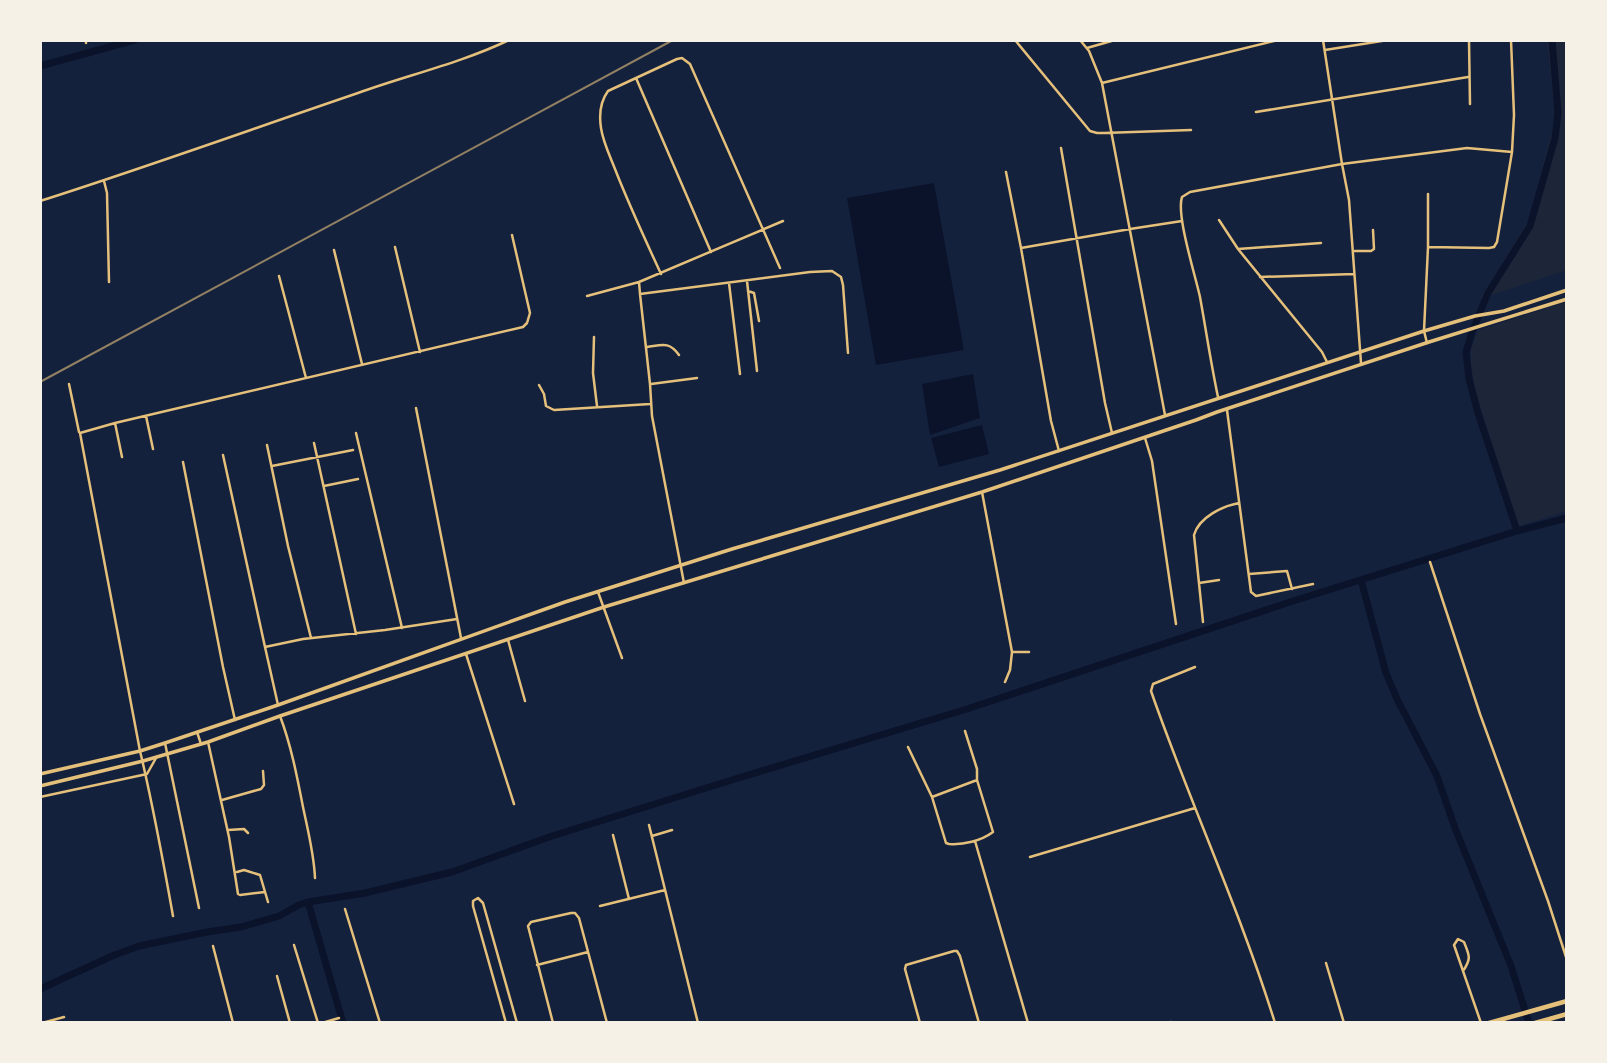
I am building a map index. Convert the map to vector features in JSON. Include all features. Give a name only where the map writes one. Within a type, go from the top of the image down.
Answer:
[{"type":"main road","points":[[1489,1023],[1567,1001]]},
{"type":"main road","points":[[1536,1022],[1557,1020],[1567,1014]]},
{"type":"street","points":[[40,201],[474,55],[509,40]]},
{"type":"street","points":[[1015,40],[1090,131],[1112,133],[1191,130]]},
{"type":"street","points":[[1080,40],[1087,48],[1102,83],[1165,415]]},
{"type":"street","points":[[1087,48],[1115,40]]},
{"type":"street","points":[[1102,83],[1278,40]]},
{"type":"street","points":[[1323,40],[1349,200],[1361,365]]},
{"type":"street","points":[[1325,50],[1388,40]]},
{"type":"street","points":[[1469,40],[1470,104]]},
{"type":"street","points":[[1428,247],[1489,248],[1494,247],[1497,242],[1512,152],[1514,115],[1511,40]]},
{"type":"street","points":[[661,274],[627,201],[603,137],[601,107],[603,97],[608,91],[682,58],[690,64],[780,268]]},
{"type":"street","points":[[1256,111],[1468,77]]},
{"type":"street","points":[[636,78],[711,251]]},
{"type":"street","points":[[1061,148],[1112,433]]},
{"type":"street","points":[[1218,397],[1182,221],[1182,197],[1186,194],[1342,164],[1467,148],[1512,152]]},
{"type":"street","points":[[1006,172],[1051,421],[1059,451]]},
{"type":"street","points":[[104,180],[107,193],[109,282]]},
{"type":"street","points":[[1427,343],[1424,331],[1428,194]]},
{"type":"street","points":[[1219,220],[1238,249],[1322,352],[1328,363]]},
{"type":"street","points":[[587,296],[661,274],[783,221]]},
{"type":"street","points":[[1021,248],[1182,221]]},
{"type":"street","points":[[1353,251],[1374,249],[1373,230]]},
{"type":"street","points":[[80,433],[523,327],[530,313],[512,235]]},
{"type":"street","points":[[1238,249],[1321,243]]},
{"type":"street","points":[[396,247],[420,352]]},
{"type":"street","points":[[334,250],[362,365]]},
{"type":"street","points":[[640,294],[826,271],[837,274],[843,285],[848,353]]},
{"type":"street","points":[[1260,277],[1354,274]]},
{"type":"street","points":[[279,276],[306,378]]},
{"type":"street","points":[[747,280],[757,371]]},
{"type":"street","points":[[639,282],[647,347],[650,404],[684,583]]},
{"type":"street","points":[[729,282],[740,374]]},
{"type":"street","points":[[40,774],[140,751],[278,705],[461,638],[680,565],[1000,470],[1424,331],[1475,316],[1504,311],[1567,290]]},
{"type":"street","points":[[748,291],[754,293],[759,321]]},
{"type":"street","points":[[40,786],[156,758],[208,742],[604,607],[982,492],[1227,408],[1567,299]]},
{"type":"street","points":[[1504,311],[1506,319]]},
{"type":"street","points":[[1461,321],[1464,332]]},
{"type":"street","points":[[594,337],[593,373],[597,407]]},
{"type":"street","points":[[647,347],[670,345],[679,355]]},
{"type":"street","points":[[650,384],[696,378]]},
{"type":"street","points":[[69,384],[173,916]]},
{"type":"street","points":[[539,385],[544,394],[544,403],[554,410],[650,404]]},
{"type":"street","points":[[416,408],[461,638]]},
{"type":"street","points":[[1227,408],[1251,592],[1256,596],[1313,584]]},
{"type":"street","points":[[146,416],[153,450]]},
{"type":"street","points":[[115,423],[122,457]]},
{"type":"street","points":[[356,433],[402,628]]},
{"type":"street","points":[[1145,438],[1152,461],[1176,624]]},
{"type":"street","points":[[314,443],[356,634]]},
{"type":"street","points":[[267,445],[311,638]]},
{"type":"street","points":[[272,466],[353,450]]},
{"type":"street","points":[[223,455],[278,705]]},
{"type":"street","points":[[183,462],[235,720]]},
{"type":"street","points":[[324,486],[358,479]]},
{"type":"street","points":[[982,492],[1012,652],[1010,670],[1005,682]]},
{"type":"street","points":[[1203,622],[1195,530],[1213,514],[1239,503]]},
{"type":"street","points":[[1430,563],[1480,715],[1567,960]]},
{"type":"street","points":[[1248,575],[1287,571],[1292,589]]},
{"type":"street","points":[[1199,583],[1219,580]]},
{"type":"street","points":[[598,592],[622,658]]},
{"type":"street","points":[[265,647],[311,638],[457,619]]},
{"type":"street","points":[[507,639],[525,701]]},
{"type":"street","points":[[1012,652],[1029,652]]},
{"type":"street","points":[[466,653],[514,804]]},
{"type":"street","points":[[1195,667],[1153,684],[1151,691],[1220,866],[1275,1023]]},
{"type":"street","points":[[280,716],[296,770],[313,849],[315,878]]},
{"type":"street","points":[[908,747],[932,797],[946,843],[952,845],[975,841],[989,835],[993,830],[965,731]]},
{"type":"street","points":[[197,732],[201,744]]},
{"type":"street","points":[[208,742],[228,830],[239,895],[265,892]]},
{"type":"street","points":[[165,743],[199,908]]},
{"type":"street","points":[[40,797],[147,774],[156,758]]},
{"type":"street","points":[[221,800],[263,788],[262,771]]},
{"type":"street","points":[[932,797],[977,780]]},
{"type":"street","points":[[1030,857],[1195,808]]},
{"type":"street","points":[[649,825],[698,1023]]},
{"type":"street","points":[[228,830],[244,829],[248,833]]},
{"type":"street","points":[[652,836],[672,830]]},
{"type":"street","points":[[613,835],[629,899]]},
{"type":"street","points":[[975,841],[1028,1023]]},
{"type":"street","points":[[235,872],[244,870],[256,873],[262,880],[268,902]]},
{"type":"street","points":[[600,906],[665,890]]},
{"type":"street","points":[[506,1023],[473,906],[473,901],[478,898],[483,903],[517,1023]]},
{"type":"street","points":[[345,909],[380,1023]]},
{"type":"street","points":[[553,1023],[528,928],[531,922],[571,912],[579,918],[607,1023]]},
{"type":"street","points":[[1463,971],[1469,961],[1469,954],[1463,940],[1458,939],[1454,945],[1463,971],[1481,1023]]},
{"type":"street","points":[[294,945],[320,1023],[339,1018]]},
{"type":"street","points":[[213,946],[233,1023]]},
{"type":"street","points":[[920,1023],[905,970],[908,964],[957,951],[979,1023]]},
{"type":"street","points":[[537,965],[588,952]]},
{"type":"street","points":[[1326,963],[1344,1023]]},
{"type":"street","points":[[277,976],[290,1023]]},
{"type":"street","points":[[42,1023],[64,1017]]},
{"type":"shaded area","points":[[1547,40],[1567,40],[1567,270],[1480,299],[1529,219],[1555,118]]},
{"type":"shaded area","points":[[934,183],[964,350],[876,365],[847,198]]},
{"type":"shaded area","points":[[1567,302],[1567,511],[1519,526],[1475,391],[1471,350],[1478,330]]},
{"type":"shaded area","points":[[973,374],[980,418],[930,435],[922,384]]},
{"type":"shaded area","points":[[982,425],[989,454],[939,467],[931,438]]},
{"type":"waterway","points":[[40,66],[135,40]]},
{"type":"waterway","points":[[1517,531],[1478,413],[1469,379],[1466,352],[1488,293],[1530,226],[1555,138],[1558,113],[1552,40]]},
{"type":"waterway","points":[[40,989],[139,946],[241,927],[279,916],[308,902],[365,893],[452,872],[552,836],[967,709],[1293,601],[1567,518]]},
{"type":"waterway","points":[[1361,580],[1386,673],[1437,776],[1511,966],[1529,1023]]},
{"type":"waterway","points":[[308,902],[343,1023]]},
{"type":"railway","points":[[40,382],[673,40]]}]
